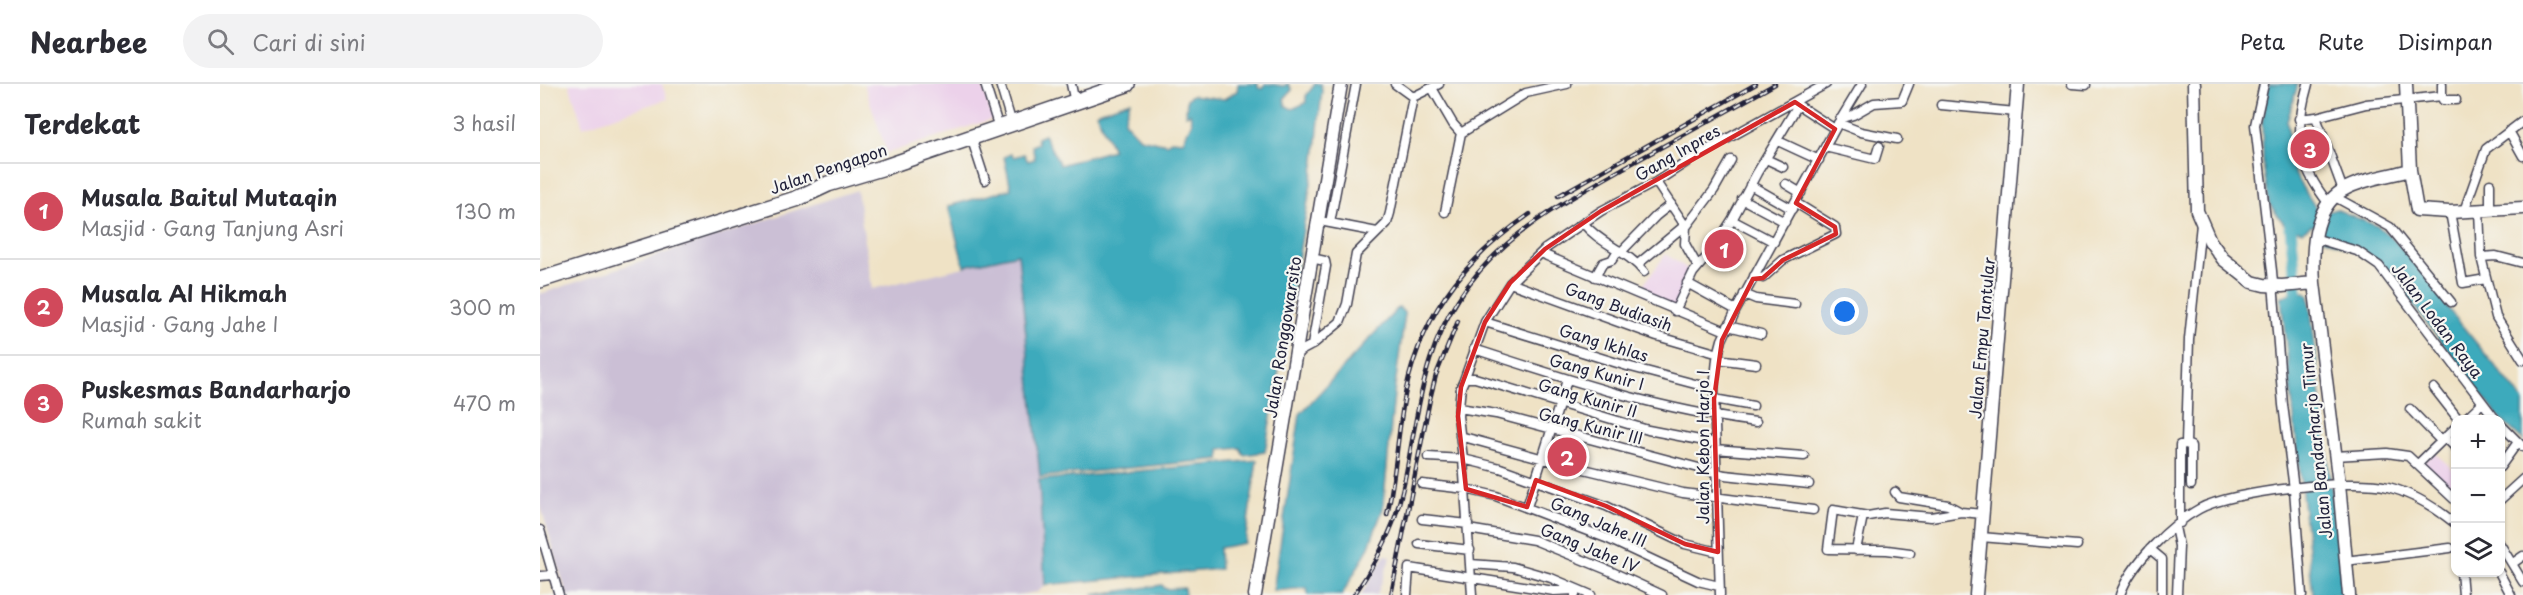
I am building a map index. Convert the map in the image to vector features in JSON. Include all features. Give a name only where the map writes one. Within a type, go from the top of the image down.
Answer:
[{"type":"highway","name":"Jalan Pengapon","points":[[540,280],[796,199],[828,184],[885,167],[1126,84]]},
{"type":"street","points":[[985,84],[1006,126]]},
{"type":"street","points":[[1000,84],[1006,126]]},
{"type":"street","points":[[1071,84],[1075,103]]},
{"type":"street","name":"Jalan Ronggowarsito","points":[[1255,595],[1341,84]]},
{"type":"street","points":[[1330,223],[1356,84]]},
{"type":"street","points":[[1395,84],[1413,98]]},
{"type":"street","points":[[1446,212],[1461,133],[1526,93],[1567,84]]},
{"type":"street","name":"Gang Inpres","points":[[1472,595],[1466,489],[1460,436],[1459,408],[1462,383],[1485,322],[1510,283],[1545,249],[1601,211],[1656,182],[1696,156],[1797,104],[1826,84]]},
{"type":"street","name":"Jalan Kebon Harjo I","points":[[1720,590],[1714,417],[1714,388],[1718,357],[1727,328],[1744,294],[1862,84]]},
{"type":"street","points":[[1838,124],[1875,103],[1902,101],[1909,84]]},
{"type":"street","name":"Jalan Empu Tantular","points":[[1976,595],[2018,84]]},
{"type":"street","points":[[2072,84],[2086,85]]},
{"type":"street","points":[[2194,84],[2195,196],[2201,224],[2216,250],[2237,272],[2252,282],[2272,285],[2308,283]]},
{"type":"street","points":[[2264,84],[2255,125],[2272,271],[2283,405],[2297,488],[2302,595]]},
{"type":"street","points":[[2308,84],[2299,119],[2299,136],[2311,179],[2333,200],[2390,227],[2451,302]]},
{"type":"street","points":[[2406,84],[2410,170],[2417,210],[2450,212],[2523,208]]},
{"type":"street","points":[[2442,84],[2443,100],[2456,100]]},
{"type":"street","points":[[1413,98],[1436,86],[1453,124],[1461,133]]},
{"type":"street","points":[[2299,119],[2366,104],[2442,96]]},
{"type":"street","points":[[1297,353],[1312,345],[1335,327],[1343,317],[1356,254],[1387,223],[1413,98]]},
{"type":"street","points":[[1675,311],[1687,283],[1714,249],[1732,220],[1797,104],[1838,124],[1861,132],[1897,139]]},
{"type":"street","points":[[1941,105],[2016,112]]},
{"type":"street","points":[[2316,117],[2333,200]]},
{"type":"street","points":[[2464,211],[2486,149],[2523,121]]},
{"type":"street","points":[[2509,131],[2523,156]]},
{"type":"street","points":[[971,137],[985,180]]},
{"type":"street","points":[[1778,141],[1819,160]]},
{"type":"street","points":[[1825,147],[1876,159],[1880,146]]},
{"type":"street","points":[[1766,159],[1783,167]]},
{"type":"street","points":[[1638,264],[1685,227],[1714,190],[1731,160]]},
{"type":"street","points":[[2315,233],[2333,200],[2410,170]]},
{"type":"street","points":[[1656,182],[1685,227],[1685,244],[1698,267]]},
{"type":"street","points":[[1786,184],[1801,193]]},
{"type":"street","points":[[2490,184],[2484,210],[2481,257],[2501,328],[2523,360]]},
{"type":"street","points":[[1750,185],[1835,227],[1836,234],[1782,260],[1763,278],[1754,276]]},
{"type":"street","points":[[1742,199],[1785,222]]},
{"type":"street","points":[[1595,277],[1602,264],[1612,260],[1671,204]]},
{"type":"street","points":[[2450,212],[2463,283],[2486,279]]},
{"type":"street","points":[[1317,220],[1377,232]]},
{"type":"street","points":[[1732,220],[1774,242]]},
{"type":"street","points":[[1584,224],[1592,233],[1638,264],[1644,272]]},
{"type":"street","points":[[2186,444],[2190,332],[2201,224]]},
{"type":"street","name":"Jalan Bandarharjo Timur","points":[[2315,233],[2308,283],[2335,456],[2335,484],[2349,595]]},
{"type":"street","name":"Jalan Lodan Raya","points":[[2315,233],[2356,251],[2379,266],[2492,415]]},
{"type":"street","points":[[1545,249],[1543,253],[1547,256],[1675,311],[1727,328],[1761,334]]},
{"type":"street","points":[[1714,249],[1724,256]]},
{"type":"street","points":[[2481,257],[2496,256],[2523,263]]},
{"type":"street","points":[[1311,258],[1325,261],[1326,266],[1312,345]]},
{"type":"street","name":"Gang Budiasih","points":[[1510,283],[1718,357],[1756,364]]},
{"type":"street","points":[[1687,283],[1736,310]]},
{"type":"street","points":[[1744,294],[1756,299],[1795,304]]},
{"type":"street","name":"Gang Ikhlas","points":[[1485,322],[1627,366],[1714,388]]},
{"type":"street","name":"Gang Kunir I","points":[[1474,349],[1568,380],[1714,417],[1756,422]]},
{"type":"street","name":"Gang Kunir II","points":[[1462,383],[1467,377],[1475,378],[1648,430],[1715,446],[1804,456]]},
{"type":"street","points":[[1527,507],[1568,380]]},
{"type":"street","points":[[2434,388],[2454,415]]},
{"type":"street","points":[[1714,399],[1754,406]]},
{"type":"street","points":[[2469,415],[2482,403]]},
{"type":"street","name":"Gang Kunir III","points":[[1459,408],[1496,414],[1715,473],[1809,484]]},
{"type":"street","points":[[2410,409],[2451,445]]},
{"type":"street","points":[[2505,431],[2520,445],[2505,462]]},
{"type":"street","points":[[2418,464],[2451,432]]},
{"type":"street","points":[[1460,436],[1634,482],[1716,498],[1813,510]]},
{"type":"street","points":[[2177,595],[2180,445],[2192,446],[2191,485]]},
{"type":"street","points":[[2335,456],[2387,453],[2408,456],[2451,492]]},
{"type":"street","points":[[1428,457],[1463,459],[1500,468],[1606,506],[1685,544],[1718,552]]},
{"type":"street","points":[[2505,495],[2523,479]]},
{"type":"street","name":"Gang Jahe III","points":[[1422,484],[1466,489],[1527,507],[1614,542],[1720,590]]},
{"type":"street","points":[[2120,595],[2130,573],[2150,549],[2200,508],[2221,501],[2297,488],[2335,484],[2369,484],[2409,494],[2454,523]]},
{"type":"street","points":[[1895,492],[1898,496],[1948,505],[1961,512]]},
{"type":"street","points":[[1911,553],[1827,548],[1833,510],[1863,516],[1885,513],[1930,517],[1961,512],[1983,514]]},
{"type":"street","points":[[1856,550],[1863,516]]},
{"type":"street","name":"Gang Jahe IV","points":[[1422,519],[1534,540],[1662,595]]},
{"type":"street","points":[[540,530],[559,595]]},
{"type":"street","points":[[1981,537],[2077,544]]},
{"type":"street","points":[[1419,543],[1470,550]]},
{"type":"street","points":[[2345,561],[2450,548]]},
{"type":"street","points":[[2150,549],[2162,559],[2162,595]]},
{"type":"street","points":[[2505,553],[2523,582]]},
{"type":"street","points":[[2512,563],[2523,556]]},
{"type":"street","points":[[1470,564],[1514,567],[1551,578],[1576,593]]},
{"type":"street","points":[[1407,595],[1409,568],[1591,595]]},
{"type":"street","points":[[540,576],[553,575]]},
{"type":"street","points":[[2461,577],[2463,595]]},
{"type":"street","points":[[2501,577],[2511,595]]},
{"type":"highlighted area","points":[[1795,102],[1835,129],[1796,203],[1835,227],[1836,234],[1783,260],[1763,278],[1753,279],[1722,340],[1714,399],[1718,552],[1685,544],[1606,506],[1536,480],[1527,507],[1466,489],[1458,416],[1461,387],[1485,322],[1510,283],[1545,249],[1601,211]]},
{"type":"shaded area","points":[[569,84],[662,84],[667,99],[583,127]]},
{"type":"shaded area","points":[[864,84],[982,84],[993,119],[887,153]]},
{"type":"shaded area","points":[[857,190],[872,289],[1018,254],[1040,477],[1045,585],[1038,592],[1017,595],[567,595],[540,504],[540,294]]},
{"type":"shaded area","points":[[1666,254],[1692,272],[1675,309],[1639,291]]},
{"type":"shaded area","points":[[2434,452],[2451,467],[2451,485],[2447,482],[2443,486],[2421,466]]},
{"type":"shaded area","points":[[1385,555],[1391,556],[1377,595],[1361,595]]},
{"type":"water","points":[[1238,84],[1258,84],[1258,88],[1262,89],[1265,84],[1284,86],[1288,84],[1292,90],[1284,99],[1286,106],[1292,109],[1306,103],[1306,96],[1315,84],[1321,84],[1322,90],[1315,160],[1265,452],[1244,455],[1240,448],[1220,450],[1220,459],[1040,477],[1018,254],[964,266],[948,206],[1011,189],[1004,157],[1011,154],[1014,157],[1024,154],[1028,161],[1035,159],[1032,146],[1038,143],[1037,138],[1044,135],[1060,165],[1113,150],[1096,113],[1130,101],[1124,121],[1140,138],[1167,144],[1171,140],[1183,141],[1192,122],[1190,113],[1186,115],[1187,99],[1192,95],[1224,99],[1237,91]]},
{"type":"water","points":[[2269,84],[2298,84],[2287,122],[2294,171],[2299,182],[2316,208],[2327,212],[2336,209],[2379,227],[2422,269],[2451,312],[2523,400],[2523,440],[2505,424],[2505,415],[2497,415],[2380,262],[2323,238],[2321,228],[2312,225],[2302,231],[2285,225],[2269,204],[2263,164],[2262,122]]},
{"type":"water","points":[[2299,290],[2300,293],[2306,292],[2309,295],[2344,595],[2313,595],[2281,297]]},
{"type":"water","points":[[1399,307],[1405,314],[1394,394],[1383,509],[1368,549],[1342,595],[1308,595],[1307,588],[1273,591],[1300,414]]},
{"type":"water","points":[[1257,460],[1245,543],[1219,548],[1220,569],[1045,585],[1039,480]]},
{"type":"water","points":[[1162,585],[1165,589],[1184,588],[1185,595],[1092,595]]},
{"type":"waterway","points":[[2289,211],[2297,295]]},
{"type":"railway","points":[[1558,196],[1756,84]]},
{"type":"railway","points":[[1354,595],[1376,560],[1393,523],[1404,483],[1430,360],[1445,323],[1463,291],[1486,264],[1540,218],[1636,161],[1775,84]]},
{"type":"railway","points":[[1387,515],[1409,376],[1431,321],[1463,273],[1505,232],[1530,214]]},
{"type":"railway","points":[[1391,595],[1430,399],[1436,375],[1458,321]]},
{"type":"place","name":"Puskesmas Bandarharjo","points":[[2310,149]]},
{"type":"place","name":"Musala Baitul Mutaqin","points":[[1724,249]]},
{"type":"place","name":"Musala Al Hikmah","points":[[1567,457]]}]
